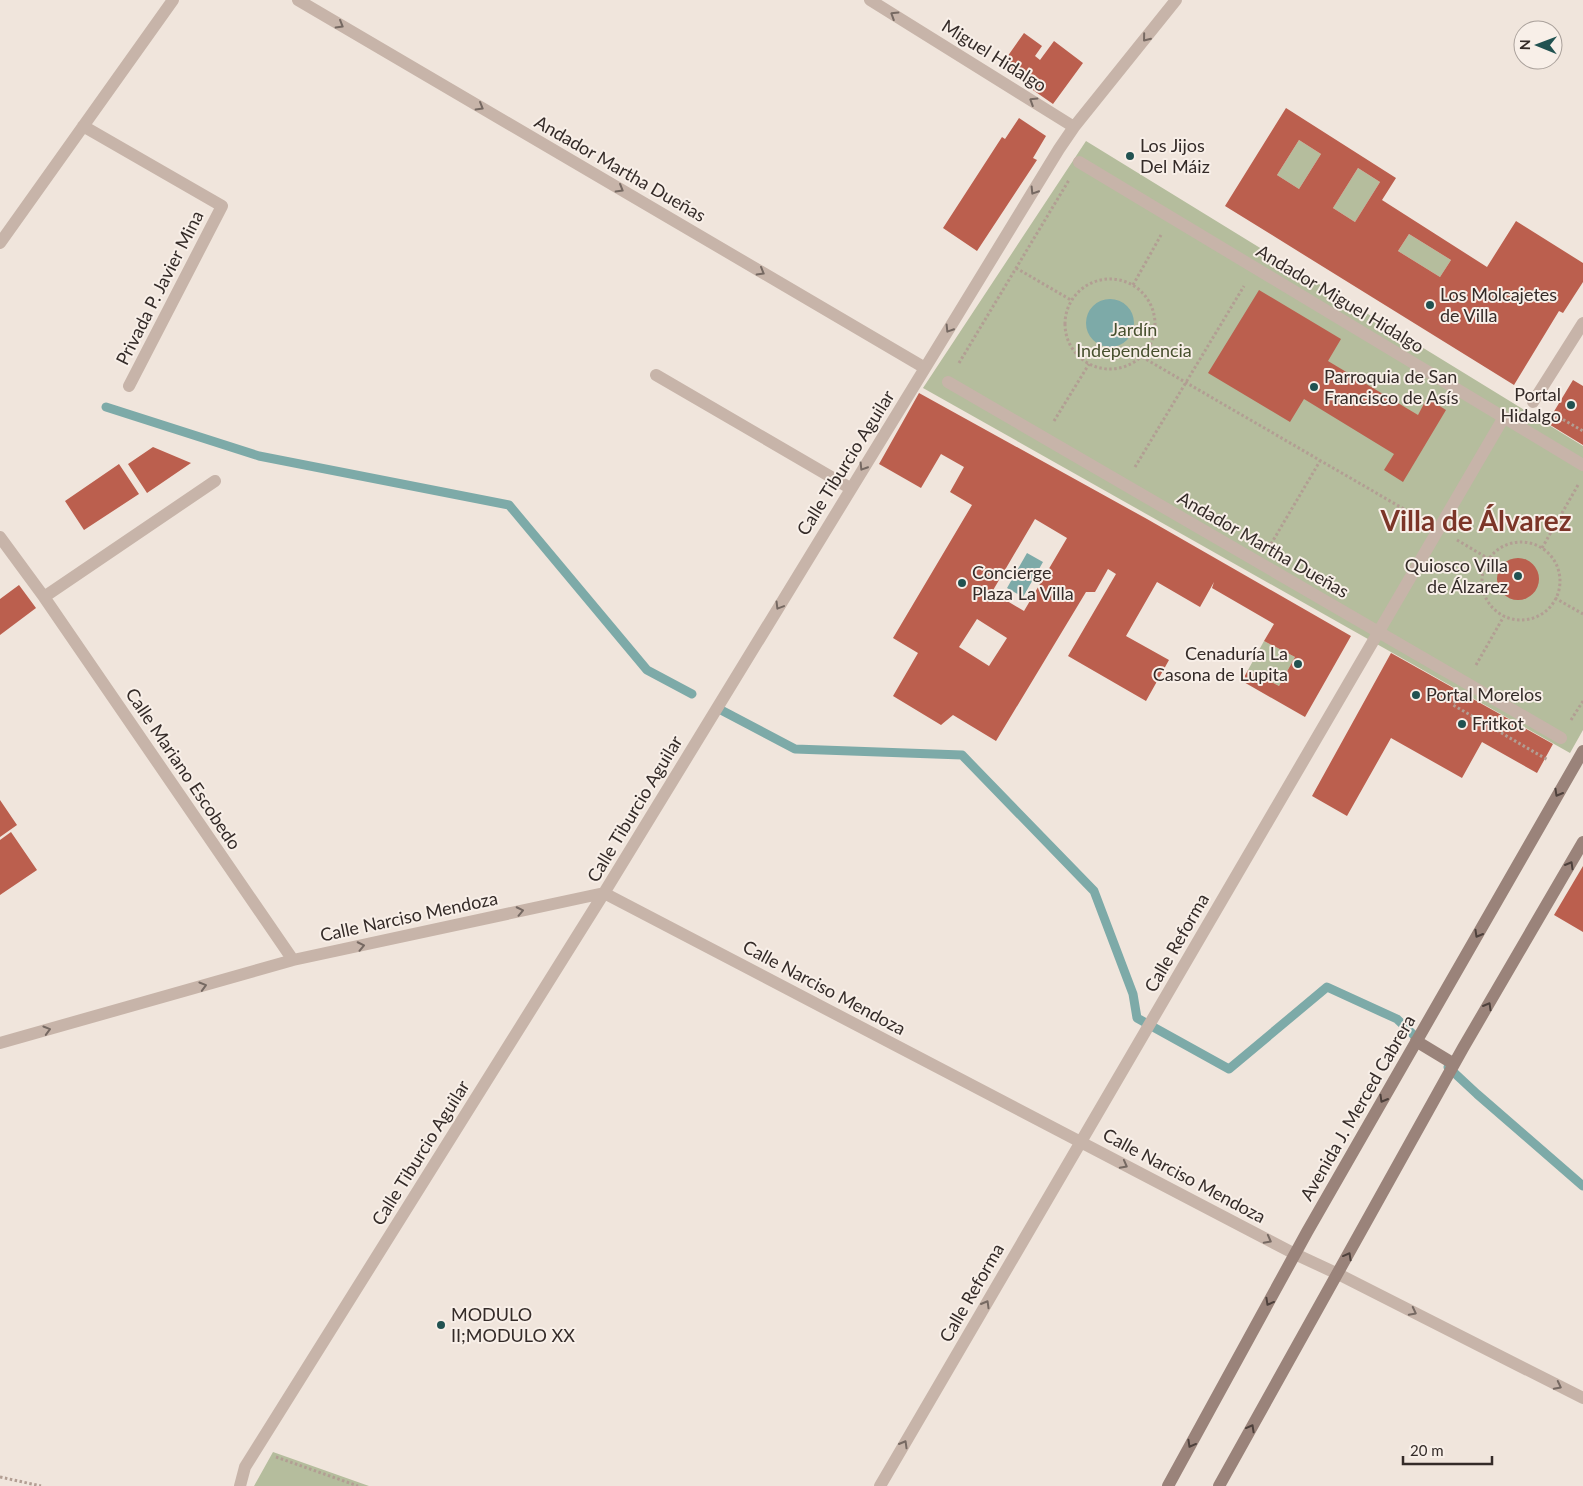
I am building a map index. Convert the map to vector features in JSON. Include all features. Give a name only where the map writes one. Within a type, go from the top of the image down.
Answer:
[{"type":"main road","name":"Avenida J. Merced Cabrera","points":[[1168,1486],[1295,1254],[1583,751]]},
{"type":"main road","points":[[1219,1486],[1463,1048],[1583,842]]},
{"type":"main road","points":[[1416,1041],[1454,1064]]},
{"type":"street","points":[[0,243],[172,0]]},
{"type":"street","name":"Andador Martha Dueñas","points":[[298,0],[925,368]]},
{"type":"street","name":"Miguel Hidalgo","points":[[870,0],[1074,127]]},
{"type":"street","name":"Calle Tiburcio Aguilar","points":[[240,1486],[245,1467],[604,893],[1059,149],[1074,127],[1176,0]]},
{"type":"street","name":"Privada P. Javier Mina","points":[[83,126],[222,206],[129,386]]},
{"type":"street","name":"Andador Miguel Hidalgo","points":[[1079,162],[1583,466]]},
{"type":"street","points":[[1533,402],[1583,323]]},
{"type":"street","points":[[656,375],[850,488]]},
{"type":"street","name":"Andador Martha Dueñas","points":[[948,382],[1561,738]]},
{"type":"street","name":"Calle Reforma","points":[[880,1486],[1504,417]]},
{"type":"street","points":[[44,597],[215,481]]},
{"type":"street","name":"Calle Mariano Escobedo","points":[[0,538],[44,597],[293,960]]},
{"type":"street","name":"Calle Narciso Mendoza","points":[[0,1043],[293,960],[604,893],[1295,1254],[1583,1398]]},
{"type":"path","points":[[948,382],[1079,162]]},
{"type":"path","points":[[1133,285],[1172,218]]},
{"type":"path","points":[[1124,484],[1254,267]]},
{"type":"path","points":[[1016,268],[1072,300]]},
{"type":"path","points":[[1110,278],[1125,280],[1133,285],[1139,288],[1149,300],[1155,314],[1155,330],[1151,345],[1142,357],[1130,365],[1116,369],[1088,364],[1077,355],[1069,343],[1066,315],[1072,300],[1082,288],[1095,281],[1110,278]]},
{"type":"path","points":[[1142,357],[1489,559]]},
{"type":"path","points":[[1044,438],[1088,364]]},
{"type":"path","points":[[1533,402],[1583,432]]},
{"type":"path","points":[[1259,563],[1320,461]]},
{"type":"path","points":[[1542,548],[1578,484]]},
{"type":"path","points":[[1531,543],[1542,548],[1551,556],[1559,576],[1559,587],[1555,598],[1548,608],[1539,615],[1528,619],[1515,619],[1504,616],[1493,608],[1486,597],[1482,584],[1483,571],[1489,559],[1497,550],[1507,544],[1531,543]]},
{"type":"path","points":[[1555,598],[1583,614]]},
{"type":"path","points":[[1466,683],[1504,616]]},
{"type":"path","points":[[276,1457],[358,1486]]},
{"type":"path","points":[[0,1477],[41,1486]]},
{"type":"green space","points":[[1299,140],[1321,154],[1299,189],[1277,175]]},
{"type":"green space","name":"Jardín Independencia","points":[[1086,141],[1583,446],[1583,730],[1570,753],[923,388]]},
{"type":"green space","points":[[1358,168],[1380,182],[1355,222],[1333,208]]},
{"type":"green space","points":[[1409,234],[1451,260],[1440,277],[1398,251]]},
{"type":"green space","points":[[1264,641],[1295,657],[1279,686],[1248,670]]},
{"type":"green space","points":[[273,1452],[369,1486],[254,1486]]},
{"type":"water","points":[[1105,299],[1115,299],[1127,306],[1134,318],[1134,328],[1127,340],[1115,347],[1105,347],[1097,343],[1090,336],[1086,328],[1086,318],[1090,310],[1097,303]]},
{"type":"water","points":[[1027,553],[1043,562],[1023,597],[1007,588]]},
{"type":"building","points":[[1024,33],[1042,46],[1035,56],[1040,60],[1054,41],[1083,63],[1053,104],[1000,67]]},
{"type":"building","points":[[1286,108],[1396,178],[1382,200],[1487,267],[1516,221],[1583,263],[1583,282],[1563,313],[1559,311],[1514,385],[1225,206]],"holes":[[[1299,140],[1321,154],[1299,189],[1277,175]],[[1358,168],[1380,182],[1355,222],[1333,208]],[[1409,234],[1451,260],[1440,277],[1398,251]]]},
{"type":"building","points":[[1019,118],[1046,136],[1033,158],[1037,160],[977,251],[943,228],[1002,137],[1005,139]]},
{"type":"building","name":"Parroquia de San Francisco de Asís","points":[[1259,290],[1341,339],[1328,361],[1418,415],[1427,398],[1446,410],[1403,482],[1384,470],[1394,454],[1304,399],[1290,422],[1208,373]]},
{"type":"building","name":"Portal Hidalgo","points":[[1573,380],[1583,386],[1583,445],[1547,423]]},
{"type":"building","name":"Concierge Plaza La Villa","points":[[919,393],[1147,519],[1351,636],[1305,717],[1242,681],[1248,670],[1279,686],[1295,657],[1264,641],[1274,624],[1212,588],[1214,582],[1200,607],[1157,582],[1126,636],[1169,660],[1146,701],[1068,656],[1116,574],[1108,569],[1095,592],[1086,592],[996,741],[953,715],[941,725],[893,696],[918,653],[893,638],[972,505],[950,492],[964,467],[941,454],[921,488],[879,464]],"holes":[[[1035,519],[1067,538],[1024,611],[992,592]],[[977,619],[1007,638],[989,666],[959,647]]]},
{"type":"building","points":[[153,447],[191,463],[147,493],[128,464]]},
{"type":"building","points":[[119,464],[139,494],[84,530],[65,501]]},
{"type":"building","name":"Quiosco Villa de Álzarez","points":[[1522,558],[1530,561],[1536,567],[1539,579],[1536,591],[1530,597],[1514,600],[1506,597],[1500,591],[1497,575],[1500,567],[1506,561]]},
{"type":"building","points":[[19,585],[36,608],[0,635],[0,599]]},
{"type":"building","name":"Portal Morelos","points":[[1391,653],[1553,744],[1537,773],[1482,742],[1462,778],[1391,738],[1347,816],[1312,796]]},
{"type":"building","points":[[0,800],[17,825],[0,837]]},
{"type":"building","points":[[11,832],[37,870],[0,895],[0,840]]},
{"type":"building","points":[[1583,866],[1583,932],[1554,915]]},
{"type":"waterway","points":[[106,407],[259,456],[509,505],[647,670],[692,694]]},
{"type":"waterway","points":[[721,710],[795,749],[962,755],[1094,891],[1133,994],[1137,1018],[1229,1069],[1327,987],[1397,1019],[1420,1041]]},
{"type":"waterway","points":[[1448,1067],[1583,1186]]},
{"type":"place","name":"Los Jijos Del Máiz","points":[[1130,156]]},
{"type":"place","name":"Los Molcajetes de Villa","points":[[1430,305]]},
{"type":"place","name":"Parroquia de San Francisco de Asís","points":[[1314,387]]},
{"type":"place","name":"Portal Hidalgo","points":[[1571,405]]},
{"type":"place","name":"Quiosco Villa de Álzarez","points":[[1518,576]]},
{"type":"place","name":"Concierge Plaza La Villa","points":[[962,583]]},
{"type":"place","name":"Cenaduría La Casona de Lupita","points":[[1298,664]]},
{"type":"place","name":"Portal Morelos","points":[[1416,695]]},
{"type":"place","name":"Fritkot","points":[[1462,724]]},
{"type":"place","name":"MODULO II;MODULO XX","points":[[441,1325]]},
{"type":"district","name":"Villa de Álvarez","points":[[1476,521]]}]
